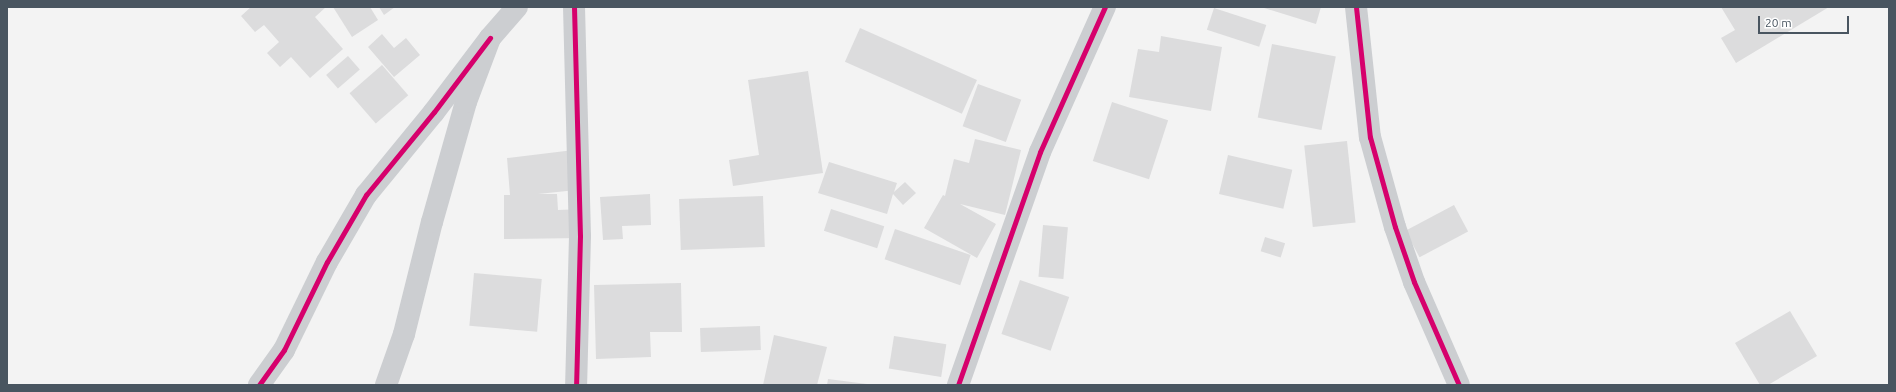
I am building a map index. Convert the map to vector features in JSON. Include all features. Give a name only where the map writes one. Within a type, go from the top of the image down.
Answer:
[{"type":"street","points":[[259,385],[284,350],[327,262],[366,194],[434,112],[490,38],[517,7]]},
{"type":"street","points":[[574,7],[580,236],[576,385]]},
{"type":"street","points":[[958,385],[1040,152],[1105,7]]},
{"type":"street","points":[[1356,7],[1370,137],[1374,152],[1395,227],[1414,282],[1459,385]]},
{"type":"street","points":[[386,385],[404,334],[432,222],[466,102],[490,38]]},
{"type":"building","points":[[251,7],[326,7],[315,17],[343,49],[310,78],[291,57],[280,67],[267,53],[279,42],[264,25],[255,32],[241,16]]},
{"type":"building","points":[[333,7],[370,7],[378,20],[352,37]]},
{"type":"building","points":[[379,7],[395,7],[384,15]]},
{"type":"building","points":[[1261,7],[1321,7],[1316,24]]},
{"type":"building","points":[[1721,7],[1829,7],[1736,63],[1721,38],[1735,30]]},
{"type":"building","points":[[1214,8],[1266,25],[1259,47],[1207,30]]},
{"type":"building","points":[[860,28],[977,80],[962,114],[845,62]]},
{"type":"building","points":[[382,34],[394,48],[406,38],[420,55],[394,77],[368,47]]},
{"type":"building","points":[[1161,36],[1222,47],[1211,111],[1129,97],[1138,49],[1159,52]]},
{"type":"building","points":[[1272,44],[1336,56],[1321,130],[1258,118]]},
{"type":"building","points":[[348,56],[360,70],[338,89],[326,75]]},
{"type":"building","points":[[382,65],[408,95],[376,123],[350,93]]},
{"type":"building","points":[[808,71],[823,173],[733,186],[729,160],[759,155],[748,80]]},
{"type":"building","points":[[978,84],[1021,100],[1006,142],[963,126]]},
{"type":"building","points":[[1112,102],[1168,120],[1149,179],[1093,161]]},
{"type":"building","points":[[975,139],[1021,150],[1005,215],[960,204],[996,224],[977,258],[924,228],[943,195],[945,196],[954,159],[969,163]]},
{"type":"building","points":[[1347,141],[1356,223],[1313,227],[1304,145]]},
{"type":"building","points":[[582,149],[586,189],[538,194],[557,194],[558,210],[582,209],[582,238],[504,239],[504,195],[510,195],[507,158]]},
{"type":"building","points":[[1228,155],[1292,170],[1283,209],[1219,194]]},
{"type":"building","points":[[829,162],[897,183],[894,192],[905,182],[916,193],[903,205],[893,194],[887,214],[818,193]]},
{"type":"building","points":[[650,194],[651,225],[622,226],[623,239],[603,240],[600,197]]},
{"type":"building","points":[[763,196],[765,247],[681,250],[679,199]]},
{"type":"building","points":[[1454,205],[1468,231],[1420,257],[1405,231]]},
{"type":"building","points":[[831,209],[884,226],[877,248],[824,231]]},
{"type":"building","points":[[1043,225],[1068,227],[1063,279],[1038,277]]},
{"type":"building","points":[[895,229],[971,255],[960,285],[885,259]]},
{"type":"building","points":[[1265,237],[1285,243],[1281,257],[1261,251]]},
{"type":"building","points":[[474,273],[542,279],[537,332],[469,326]]},
{"type":"building","points":[[1020,280],[1069,297],[1051,351],[1001,334]]},
{"type":"building","points":[[681,283],[682,332],[650,332],[651,357],[596,359],[594,285]]},
{"type":"building","points":[[1790,311],[1817,356],[1768,385],[1760,385],[1735,343]]},
{"type":"building","points":[[760,326],[761,350],[701,352],[700,328]]},
{"type":"building","points":[[774,335],[827,347],[817,385],[763,385]]},
{"type":"building","points":[[894,336],[946,344],[941,377],[889,369]]},
{"type":"building","points":[[828,379],[867,384],[867,385],[827,385]]},
{"type":"cycle path","points":[[574,7],[580,236],[576,385]]},
{"type":"cycle path","points":[[958,385],[1040,152],[1105,7]]},
{"type":"cycle path","points":[[1356,7],[1370,137],[1395,227],[1414,282],[1459,385]]},
{"type":"cycle path","points":[[259,385],[284,350],[327,262],[366,195],[434,112],[490,38]]}]
